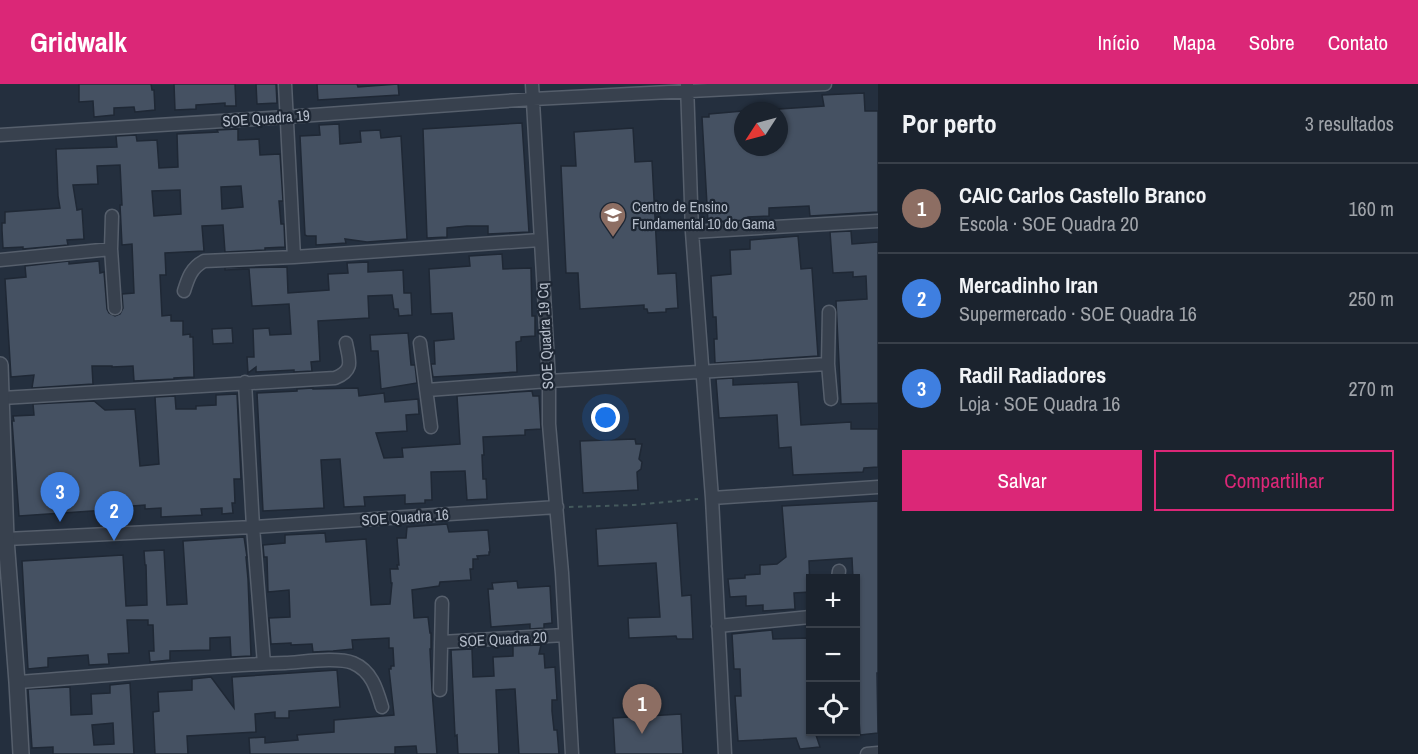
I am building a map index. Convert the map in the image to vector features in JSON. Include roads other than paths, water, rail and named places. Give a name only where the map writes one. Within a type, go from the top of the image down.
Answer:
[{"type":"street","points":[[285,84],[294,257]]},
{"type":"street","points":[[532,84],[533,99]]},
{"type":"street","name":"SOE Quadra 19","points":[[0,135],[533,99],[607,89],[825,84]]},
{"type":"street","points":[[688,88],[693,232],[712,498],[725,754]]},
{"type":"street","name":"SOE Quadra 19 Cq","points":[[533,99],[549,381],[549,424],[562,573]]},
{"type":"street","points":[[112,216],[111,249],[115,308]]},
{"type":"street","points":[[693,232],[878,221]]},
{"type":"street","points":[[184,291],[193,269],[204,261],[540,240]]},
{"type":"street","points":[[0,260],[111,249]]},
{"type":"street","points":[[829,312],[828,364],[831,399]]},
{"type":"street","points":[[2,398],[335,378],[347,371],[350,364],[346,343]]},
{"type":"street","points":[[420,343],[431,428]]},
{"type":"street","points":[[427,390],[828,364]]},
{"type":"street","points":[[0,365],[4,529],[21,754]]},
{"type":"street","points":[[245,382],[264,664]]},
{"type":"street","points":[[712,498],[878,488]]},
{"type":"street","name":"SOE Quadra 16","points":[[4,529],[253,527],[557,507]]},
{"type":"street","name":"SOE Quadra 20","points":[[562,573],[572,754]]},
{"type":"street","name":"SOE Quadra 20","points":[[440,690],[442,603]]},
{"type":"street","points":[[718,626],[806,617]]},
{"type":"street","name":"SOE Quadra 20","points":[[441,642],[565,635]]},
{"type":"street","points":[[17,682],[337,660],[360,666],[370,675],[382,707]]},
{"type":"street","points":[[867,754],[878,753]]},
{"type":"place","name":"Centro de Ensino Fundamental 10 do Gama","points":[[613,238]]},
{"type":"place","name":"Radil Radiadores","points":[[60,522]]},
{"type":"place","name":"Mercadinho Iran","points":[[114,541]]},
{"type":"place","name":"CAIC Carlos Castello Branco","points":[[642,734]]}]
